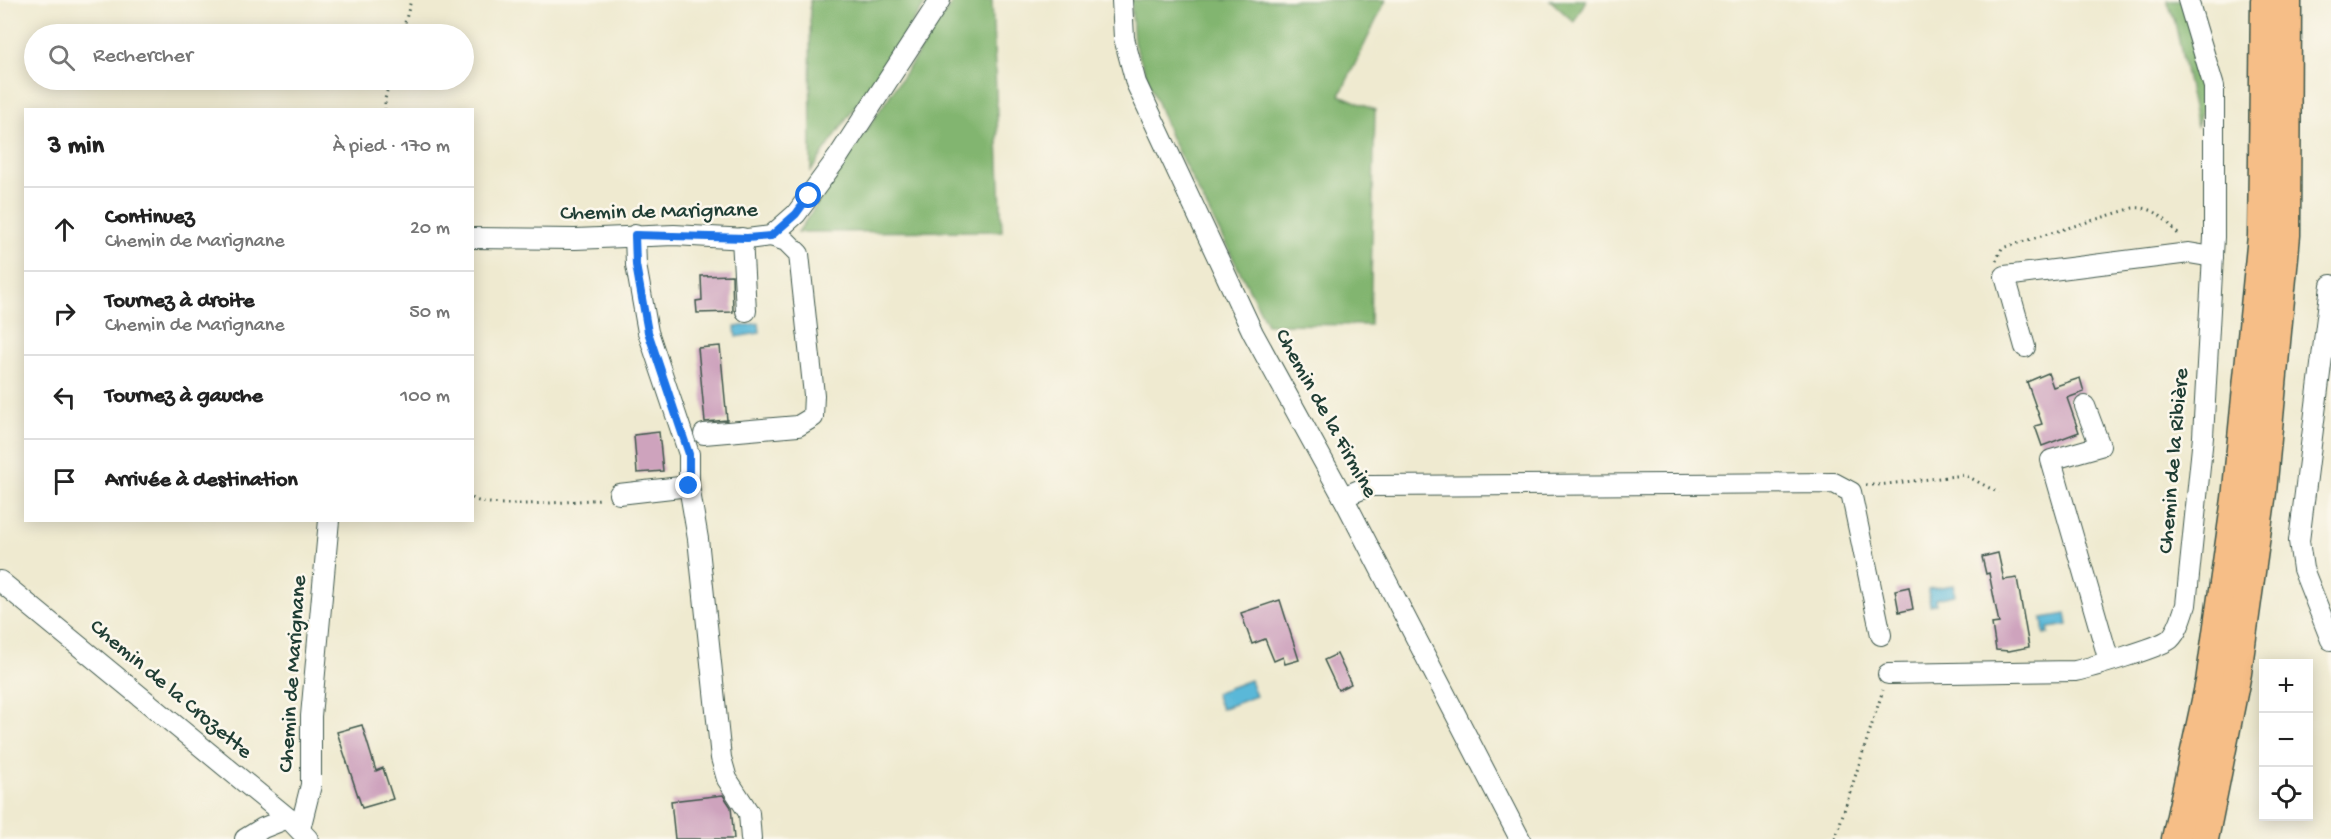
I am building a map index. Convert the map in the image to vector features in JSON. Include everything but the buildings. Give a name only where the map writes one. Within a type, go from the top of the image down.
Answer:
[{"type":"highway","points":[[2176,839],[2210,682],[2236,499],[2262,236],[2265,0]]},
{"type":"highway","points":[[2204,839],[2237,673],[2262,492],[2286,235],[2288,0]]},
{"type":"street","name":"Chemin de Marignane","points":[[474,238],[575,239],[635,235],[742,238],[771,236],[796,214],[838,157],[940,0]]},
{"type":"street","name":"Chemin de la Firmine","points":[[1122,0],[1124,38],[1136,83],[1253,333],[1343,497],[1520,839]]},
{"type":"street","name":"Chemin de la Ribière","points":[[1888,674],[2075,671],[2169,640],[2179,625],[2186,605],[2203,437],[2214,87],[2188,0]]},
{"type":"street","points":[[635,235],[636,265],[648,332],[689,454],[689,486],[698,539],[721,758],[727,779],[749,813],[751,839]]},
{"type":"street","points":[[704,434],[798,426],[813,417],[814,395],[800,254],[786,241],[771,236]]},
{"type":"street","points":[[742,238],[746,311]]},
{"type":"street","points":[[2025,347],[2005,276],[2189,253],[2207,256]]},
{"type":"street","points":[[2331,285],[2299,541],[2303,569],[2331,640]]},
{"type":"street","points":[[2085,406],[2100,446],[2051,460],[2109,661]]},
{"type":"street","points":[[1343,497],[1369,486],[1834,483],[1851,492],[1881,635]]},
{"type":"street","points":[[619,494],[689,486]]},
{"type":"street","name":"Chemin de Marignane","points":[[299,829],[311,785],[311,716],[329,522]]},
{"type":"street","name":"Chemin de la Crozette","points":[[0,581],[299,829]]},
{"type":"street","points":[[245,839],[263,828],[299,829]]},
{"type":"path","points":[[405,24],[411,0]]},
{"type":"path","points":[[385,108],[387,90]]},
{"type":"path","points":[[2005,276],[1996,261],[2002,248],[2133,208],[2146,207],[2161,215],[2207,256]]},
{"type":"path","points":[[1834,483],[1878,485],[1965,475],[1999,494]]},
{"type":"path","points":[[474,500],[478,503],[497,504],[601,499],[619,494]]},
{"type":"path","points":[[1835,839],[1888,674]]},
{"type":"green space","points":[[810,0],[928,0],[811,171]]},
{"type":"green space","points":[[954,0],[992,0],[1002,231],[798,232]]},
{"type":"green space","points":[[1131,0],[1386,0],[1340,95],[1375,110],[1370,325],[1267,324],[1171,138],[1134,43]]},
{"type":"green space","points":[[1550,0],[1586,0],[1574,22]]},
{"type":"green space","points":[[2167,0],[2183,0],[2207,92],[2197,127],[2175,22]]},
{"type":"water","points":[[759,323],[760,333],[736,337],[735,327]]},
{"type":"water","points":[[1953,585],[1955,595],[1935,599],[1936,604],[1930,605],[1928,589]]},
{"type":"water","points":[[2066,614],[2068,625],[2048,628],[2049,633],[2044,634],[2042,618]]},
{"type":"water","points":[[1250,680],[1256,696],[1221,709],[1215,693]]},
{"type":"route","points":[[689,486],[689,454],[648,332],[636,265],[635,235],[747,238],[771,236],[796,214],[809,196]]}]
